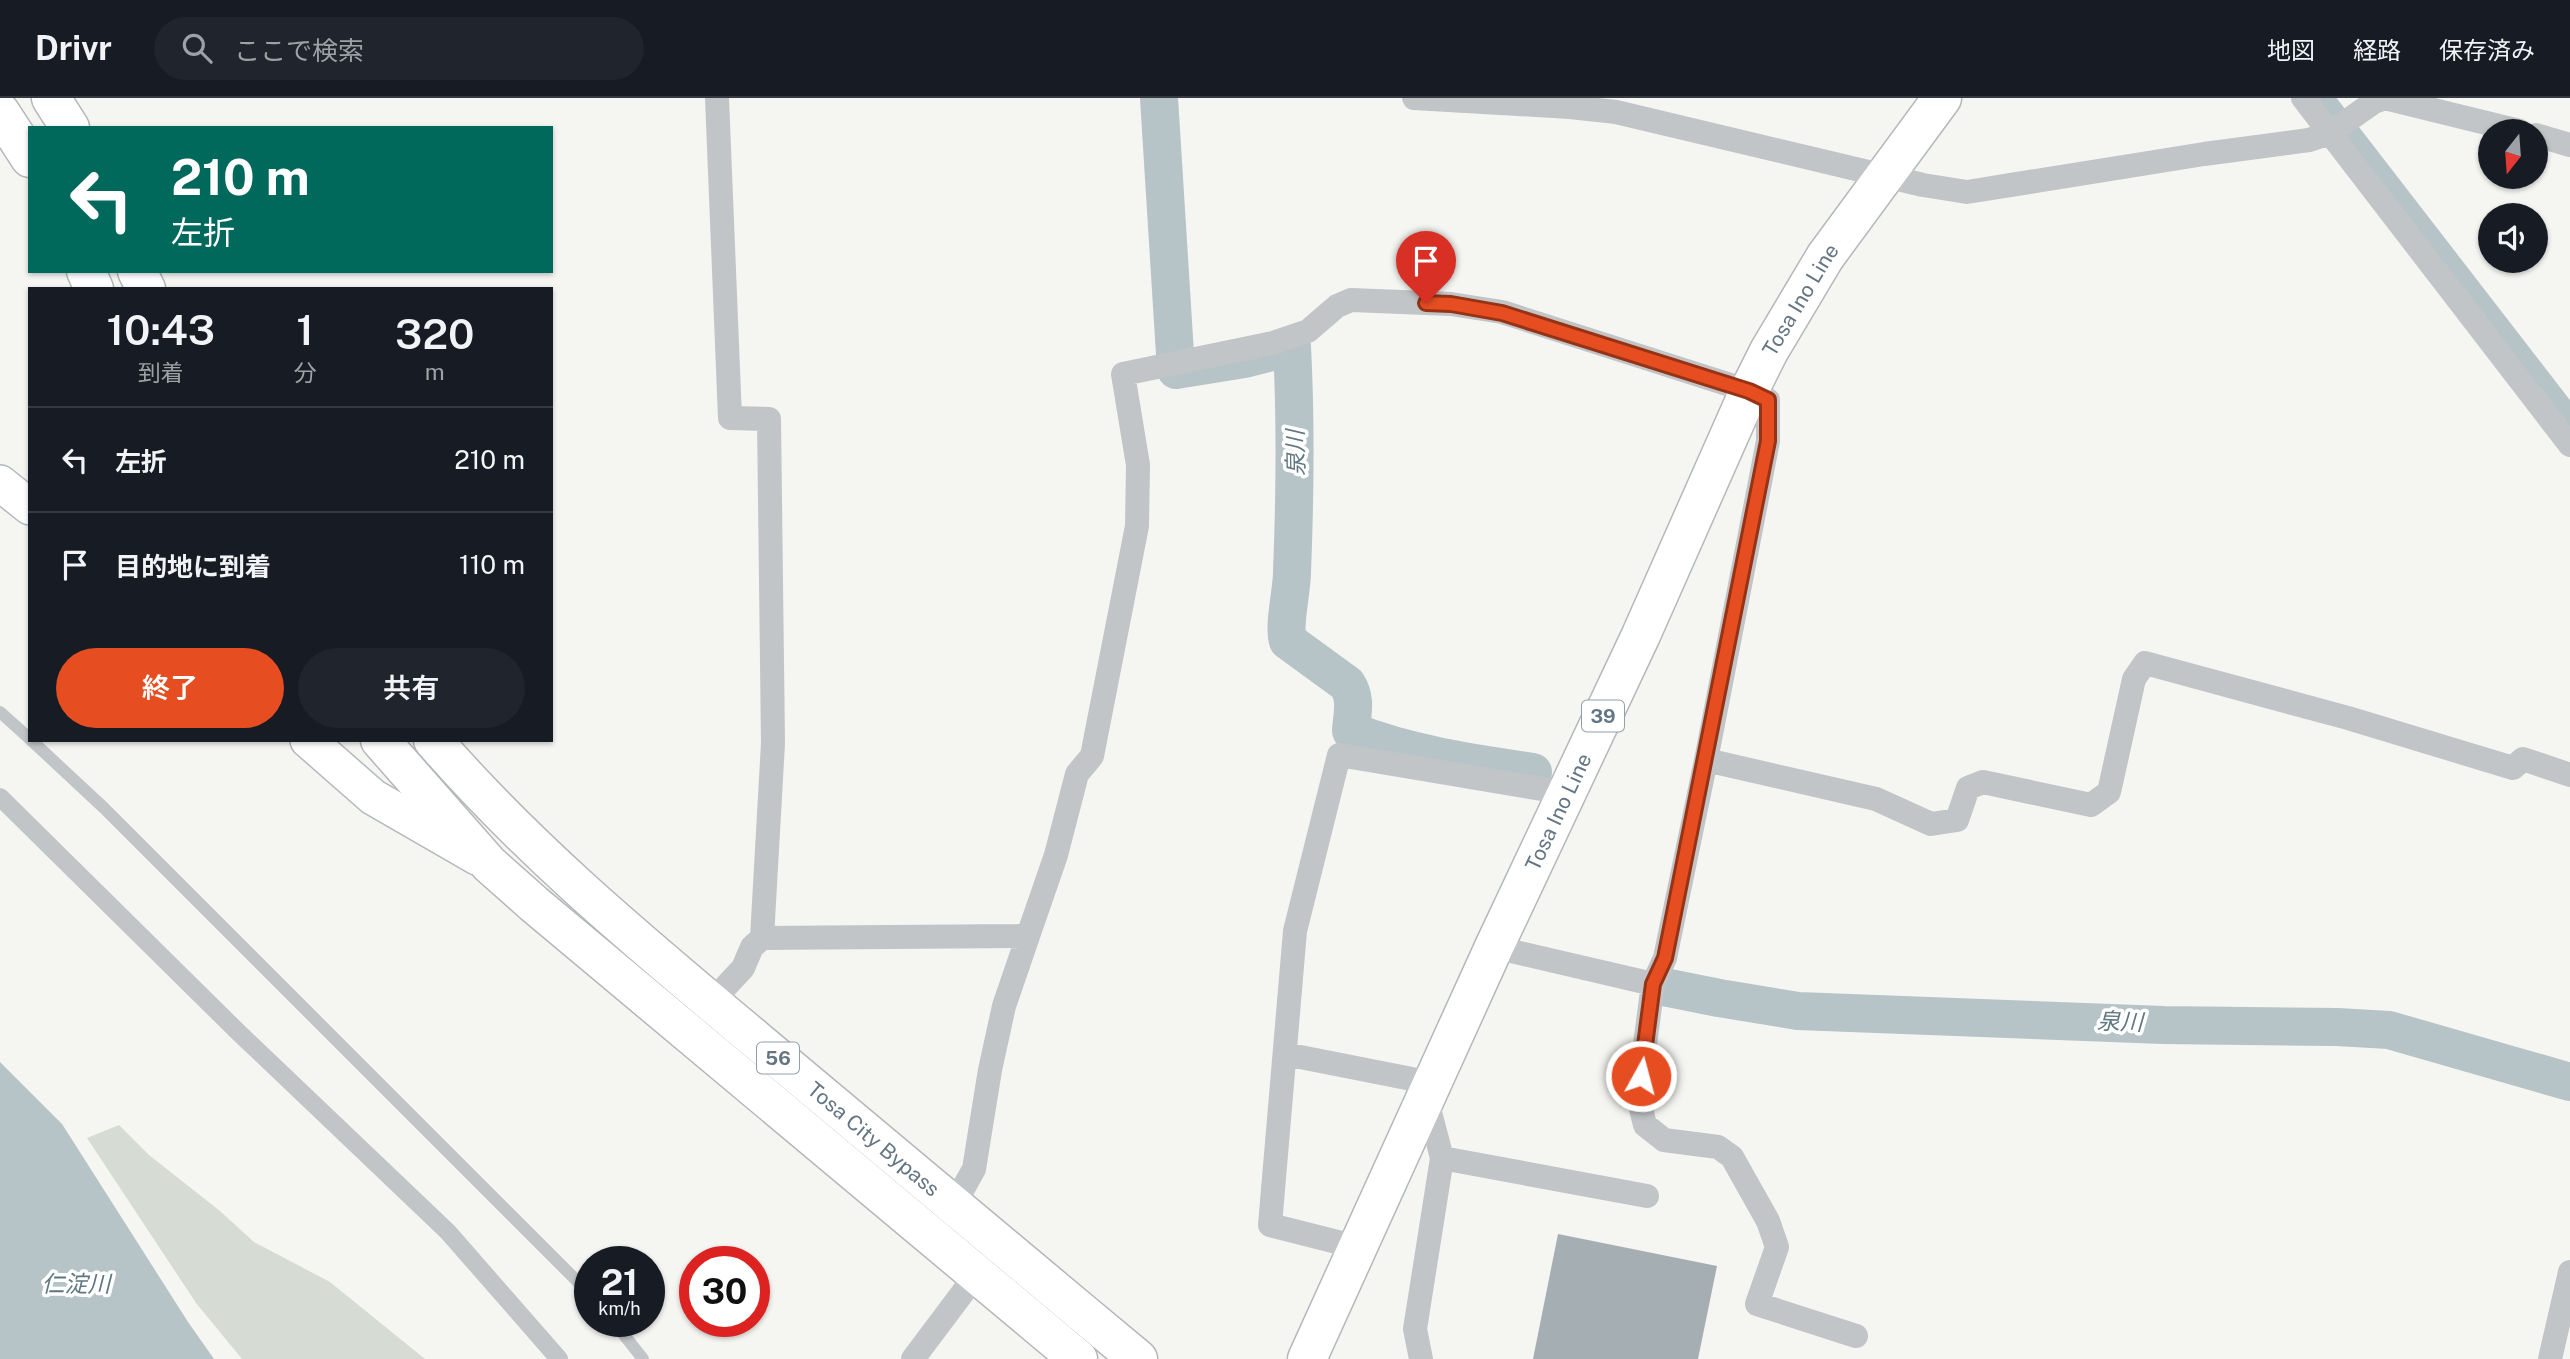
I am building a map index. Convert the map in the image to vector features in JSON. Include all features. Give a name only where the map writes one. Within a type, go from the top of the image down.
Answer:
[{"type":"main road","points":[[51,98],[69,126]]},
{"type":"main road","points":[[82,98],[95,126]]},
{"type":"main road","name":"Tosa Ino Line","points":[[1307,1359],[1769,351],[1825,257],[1942,98]]},
{"type":"main road","points":[[0,112],[28,155]]},
{"type":"main road","points":[[0,483],[28,506]]},
{"type":"main road","points":[[310,742],[373,797],[489,864]]},
{"type":"main road","points":[[340,768],[359,768],[373,760],[378,742]]},
{"type":"main road","name":"Tosa City Bypass","points":[[380,742],[489,864],[534,905],[1078,1359]]},
{"type":"main road","name":"Tosa City Bypass","points":[[435,742],[479,793],[558,870],[711,1002],[1138,1359]]},
{"type":"street","points":[[717,98],[730,418],[769,419],[773,743],[762,938]]},
{"type":"street","points":[[1414,98],[1616,112],[1885,176],[1967,192],[2204,153],[2309,140],[2329,114],[2385,98],[2478,121]]},
{"type":"street","points":[[2329,114],[2570,445]]},
{"type":"street","points":[[2548,139],[2570,145]]},
{"type":"street","points":[[933,1238],[955,1207],[974,1169],[1001,1019],[1056,855],[1077,774],[1092,757],[1137,526],[1138,465],[1123,374],[1273,344],[1308,331],[1337,306],[1351,300],[1451,304],[1502,313],[1749,391],[1768,400],[1768,441],[1665,958],[1653,984],[1638,1097],[1645,1125],[1664,1140],[1718,1147],[1732,1157],[1768,1221],[1777,1248],[1757,1304],[1856,1336]]},
{"type":"street","points":[[1706,760],[1876,799],[1931,824],[1957,820],[1968,788],[1983,782],[2091,805],[2109,792],[2134,680],[2145,663],[2348,718],[2513,768],[2523,759],[2570,775]]},
{"type":"street","points":[[1357,1247],[1270,1225],[1295,931],[1339,755],[1566,793]]},
{"type":"street","points":[[0,797],[236,1030],[448,1233],[558,1359]]},
{"type":"street","points":[[685,1031],[743,968],[752,947],[762,938],[1028,936]]},
{"type":"street","points":[[1494,947],[1653,984]]},
{"type":"street","points":[[1285,1054],[1429,1090],[1442,1158],[1415,1329],[1421,1359]]},
{"type":"street","points":[[1442,1158],[1647,1196]]},
{"type":"street","points":[[2550,1359],[2570,1272]]},
{"type":"street","points":[[913,1359],[976,1275]]},
{"type":"lane","points":[[0,712],[28,738]]},
{"type":"lane","points":[[32,742],[104,808],[574,1278]]},
{"type":"lane","points":[[625,1337],[643,1359]]},
{"type":"shaded area","points":[[119,1125],[149,1155],[220,1211],[254,1242],[330,1282],[425,1359],[242,1359],[196,1303],[87,1138]]},
{"type":"water","name":"仁淀川","points":[[0,1062],[62,1124],[214,1359],[0,1359]]},
{"type":"building","points":[[1558,1234],[1717,1266],[1698,1359],[1533,1359]]},
{"type":"waterway","name":"泉川","points":[[1159,98],[1176,370],[1244,359],[1292,347],[1294,488],[1288,641],[1347,684],[1353,701],[1351,731],[1418,752],[1533,772]]},
{"type":"waterway","points":[[2322,98],[2570,419]]},
{"type":"waterway","name":"泉川","points":[[1664,987],[1798,1011],[2163,1025],[2389,1030],[2570,1082]]},
{"type":"route","points":[[1426,303],[1451,304],[1502,313],[1749,391],[1768,400],[1768,441],[1665,958],[1653,984],[1641,1076]]}]
